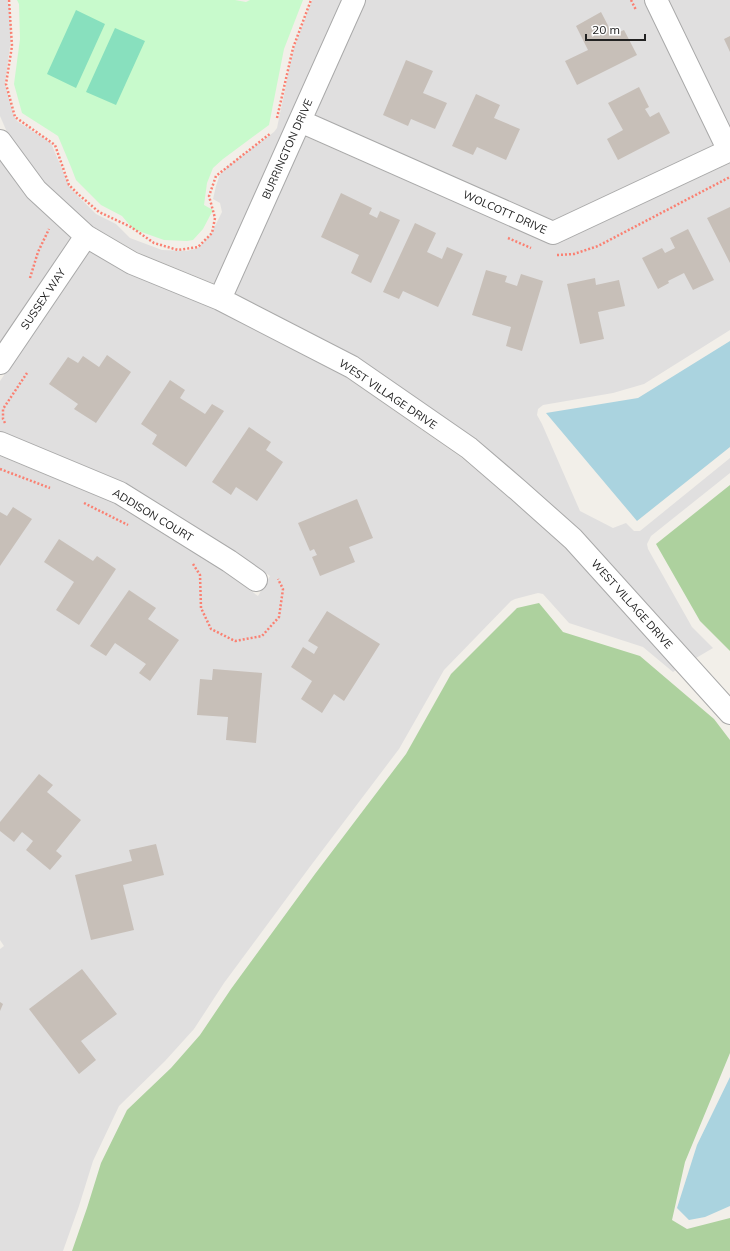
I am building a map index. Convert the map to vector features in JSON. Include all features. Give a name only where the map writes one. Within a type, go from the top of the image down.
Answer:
[{"type":"street","name":"BURRINGTON DRIVE","points":[[220,299],[354,0]]},
{"type":"street","points":[[656,0],[730,151]]},
{"type":"street","name":"WOLCOTT DRIVE","points":[[300,121],[553,233],[730,151]]},
{"type":"street","name":"WEST VILLAGE DRIVE","points":[[0,141],[36,190],[86,236],[132,263],[220,299],[352,367],[468,448],[573,539],[730,713]]},
{"type":"street","name":"SUSSEX WAY","points":[[0,363],[86,236]]},
{"type":"street","name":"ADDISON COURT","points":[[0,443],[120,493],[256,580]]},
{"type":"path","points":[[9,0],[12,46],[6,84],[15,117],[55,145],[69,184],[78,194],[99,212],[131,227],[154,243],[178,250],[198,247],[212,233],[215,218],[209,196],[216,176],[274,130]]},
{"type":"path","points":[[275,123],[293,48],[311,0]]},
{"type":"path","points":[[631,0],[638,14]]},
{"type":"path","points":[[28,282],[32,276],[38,252],[50,228],[78,194]]},
{"type":"shaded area","points":[[0,0],[7,0],[10,7],[11,39],[5,84],[14,116],[17,121],[51,143],[70,188],[96,214],[116,224],[130,238],[162,250],[186,251],[199,247],[211,234],[222,212],[220,203],[213,199],[220,174],[228,166],[274,132],[277,128],[293,51],[312,0],[343,0],[215,284],[137,252],[92,226],[43,182],[7,132],[0,116]]},
{"type":"shaded area","points":[[365,0],[644,0],[715,146],[554,221],[314,115]]},
{"type":"shaded area","points":[[668,0],[730,0],[730,128]]},
{"type":"shaded area","points":[[304,136],[549,243],[557,243],[730,163],[730,330],[644,384],[613,393],[543,405],[538,409],[537,415],[580,511],[613,528],[626,523],[634,531],[640,531],[730,458],[730,473],[651,536],[647,544],[648,549],[692,627],[713,648],[696,658],[580,531],[525,481],[475,439],[358,357],[234,293]]},
{"type":"shaded area","points":[[0,159],[28,197],[72,238],[0,344]]},
{"type":"shaded area","points":[[89,251],[128,273],[215,309],[346,377],[462,458],[566,547],[676,670],[673,672],[643,647],[569,623],[543,594],[538,593],[511,601],[444,670],[399,749],[224,983],[194,1029],[165,1061],[119,1106],[93,1161],[63,1251],[0,1251],[0,949],[4,946],[0,940],[0,456],[115,503],[223,571],[258,596],[270,576],[126,483],[0,431],[0,381]]},
{"type":"green space","points":[[17,0],[235,0],[246,2],[250,0],[303,0],[284,49],[269,125],[213,168],[207,183],[204,205],[213,210],[203,229],[193,240],[164,240],[133,229],[122,216],[101,205],[76,180],[58,136],[22,113],[14,84],[20,39],[19,4]]},
{"type":"green space","points":[[76,10],[105,24],[76,88],[47,74]]},
{"type":"green space","points":[[115,28],[145,41],[116,105],[86,92]]},
{"type":"green space","points":[[730,485],[730,651],[700,621],[656,544]]},
{"type":"green space","points":[[539,603],[563,632],[640,656],[714,719],[730,740],[730,1053],[685,1162],[672,1220],[687,1229],[730,1218],[730,1251],[72,1251],[101,1163],[127,1110],[171,1068],[200,1035],[231,989],[315,874],[406,754],[451,674],[517,608]]},
{"type":"water","points":[[730,341],[730,447],[637,521],[546,413],[638,398]]},
{"type":"water","points":[[730,1077],[730,1206],[705,1217],[689,1220],[677,1208],[697,1145]]},
{"type":"building","points":[[601,12],[613,35],[624,30],[637,55],[577,85],[565,61],[588,50],[576,26]]},
{"type":"building","points":[[730,36],[730,52],[724,39]]},
{"type":"building","points":[[406,60],[433,71],[423,93],[447,103],[435,129],[411,119],[408,126],[383,115]]},
{"type":"building","points":[[639,87],[649,107],[645,109],[650,117],[659,112],[670,133],[618,160],[607,139],[623,130],[608,103]]},
{"type":"building","points":[[476,94],[500,105],[494,118],[520,129],[506,160],[477,147],[473,155],[452,146]]},
{"type":"building","points":[[341,193],[372,208],[369,214],[377,218],[380,211],[400,220],[371,283],[351,273],[359,255],[321,237]]},
{"type":"building","points":[[730,207],[730,263],[707,218]]},
{"type":"building","points":[[415,223],[436,233],[427,252],[442,259],[447,247],[463,254],[438,307],[403,291],[399,299],[383,292]]},
{"type":"building","points":[[688,229],[714,280],[693,290],[684,273],[668,281],[669,283],[658,289],[642,258],[662,248],[665,253],[675,248],[670,238]]},
{"type":"building","points":[[486,270],[507,276],[505,282],[517,286],[521,274],[543,281],[522,351],[506,346],[511,327],[472,315]]},
{"type":"building","points":[[595,278],[596,285],[619,280],[625,306],[598,312],[604,339],[580,344],[567,284]]},
{"type":"building","points":[[107,355],[131,372],[96,423],[74,409],[78,404],[49,384],[68,357],[78,363],[83,356],[99,367]]},
{"type":"building","points":[[170,380],[185,390],[180,398],[205,414],[212,404],[224,411],[186,467],[152,444],[157,435],[141,424]]},
{"type":"building","points":[[249,427],[271,442],[266,450],[283,462],[257,501],[236,487],[231,495],[212,482]]},
{"type":"building","points":[[357,499],[373,538],[349,547],[355,562],[320,576],[312,557],[317,555],[314,549],[310,551],[298,523]]},
{"type":"building","points":[[13,507],[32,519],[0,566],[0,512],[7,516]]},
{"type":"building","points":[[59,539],[93,561],[97,556],[116,569],[79,625],[56,610],[74,582],[44,562]]},
{"type":"building","points":[[129,590],[156,608],[148,619],[179,640],[150,681],[139,673],[146,664],[115,643],[106,656],[90,646]]},
{"type":"building","points":[[327,611],[380,644],[344,701],[334,694],[322,713],[301,699],[312,681],[291,667],[303,647],[314,654],[318,647],[308,641]]},
{"type":"building","points":[[213,669],[262,673],[256,743],[226,740],[228,717],[197,715],[200,679],[212,680]]},
{"type":"building","points":[[39,774],[53,785],[47,792],[81,820],[56,851],[62,856],[50,870],[26,850],[33,841],[22,832],[14,842],[0,831],[0,822]]},
{"type":"building","points":[[156,844],[164,875],[123,885],[134,930],[91,940],[75,875],[132,861],[129,850]]},
{"type":"building","points":[[82,969],[117,1014],[81,1041],[96,1060],[79,1074],[29,1009]]},
{"type":"building","points":[[0,1002],[3,1004],[0,1011]]}]
